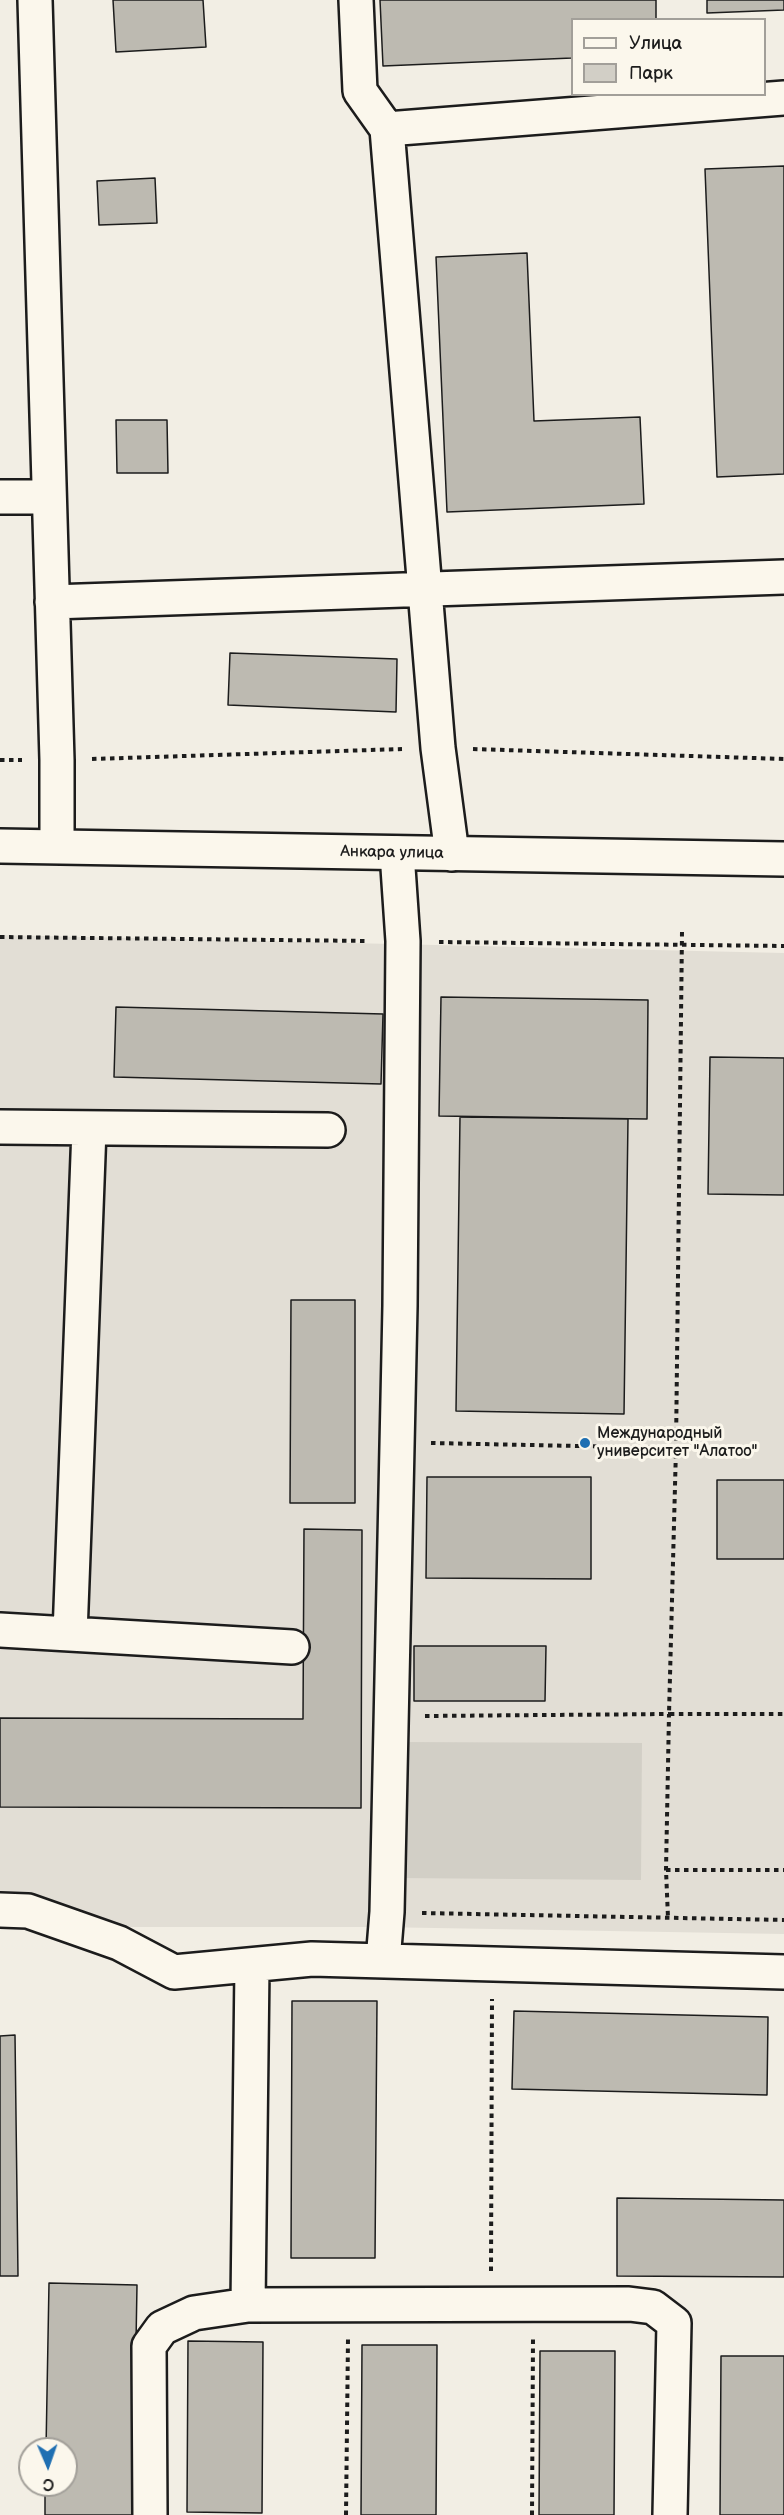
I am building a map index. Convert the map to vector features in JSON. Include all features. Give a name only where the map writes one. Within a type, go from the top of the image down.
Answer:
[{"type":"street","points":[[35,0],[57,760],[57,846]]},
{"type":"street","points":[[356,0],[360,91],[387,129],[438,748],[452,854]]},
{"type":"street","points":[[387,129],[784,98]]},
{"type":"street","points":[[0,497],[49,496]]},
{"type":"street","points":[[52,602],[784,577]]},
{"type":"street","name":"Анкара улица","points":[[0,846],[784,859]]},
{"type":"street","points":[[384,1961],[398,1442],[403,941],[397,853]]},
{"type":"street","points":[[0,1127],[328,1130]]},
{"type":"street","points":[[70,1634],[89,1129]]},
{"type":"street","points":[[0,1630],[292,1647]]},
{"type":"street","points":[[0,1910],[28,1911],[119,1943],[174,1972],[312,1959],[784,1972]]},
{"type":"street","points":[[248,2305],[252,1966]]},
{"type":"street","points":[[150,2515],[149,2346],[162,2328],[194,2313],[248,2305],[491,2304],[628,2304],[653,2307],[674,2323],[670,2515]]},
{"type":"path","points":[[0,760],[438,748],[784,759]]},
{"type":"path","points":[[668,1918],[666,1870],[676,1448],[682,932]]},
{"type":"path","points":[[398,1442],[676,1448]]},
{"type":"path","points":[[392,1716],[784,1714]]},
{"type":"path","points":[[666,1870],[784,1870]]},
{"type":"path","points":[[387,1912],[784,1920]]},
{"type":"path","points":[[491,2304],[492,1964]]},
{"type":"path","points":[[346,2515],[348,2305]]},
{"type":"path","points":[[532,2515],[533,2305]]},
{"type":"shaded area","points":[[0,935],[784,953],[784,1934],[377,1927],[0,1927]]},
{"type":"green space","points":[[398,1742],[642,1743],[641,1880],[397,1878]]},
{"type":"building","points":[[113,0],[203,0],[206,47],[116,52]]},
{"type":"building","points":[[380,0],[656,0],[656,18],[571,18],[571,58],[383,66]]},
{"type":"building","points":[[707,0],[784,0],[784,10],[707,13]]},
{"type":"building","points":[[784,166],[784,474],[717,477],[705,169]]},
{"type":"building","points":[[155,178],[157,223],[99,225],[97,181]]},
{"type":"building","points":[[527,253],[534,421],[640,417],[644,504],[447,512],[436,257]]},
{"type":"building","points":[[116,420],[167,420],[168,473],[117,473]]},
{"type":"building","points":[[230,653],[397,659],[396,712],[228,705]]},
{"type":"building","points":[[441,997],[648,1000],[647,1119],[439,1116]]},
{"type":"building","points":[[116,1007],[383,1014],[381,1084],[114,1077]]},
{"type":"building","points":[[710,1057],[784,1058],[784,1195],[708,1194]]},
{"type":"building","points":[[460,1117],[628,1119],[624,1414],[456,1411]]},
{"type":"building","points":[[291,1300],[355,1300],[355,1503],[290,1503]]},
{"type":"building","points":[[427,1477],[591,1477],[591,1579],[426,1578]]},
{"type":"building","points":[[717,1480],[784,1480],[784,1559],[717,1559]]},
{"type":"building","points":[[304,1529],[362,1530],[361,1808],[0,1807],[0,1718],[303,1719]]},
{"type":"building","points":[[414,1646],[546,1646],[545,1701],[414,1701]]},
{"type":"building","points":[[292,2001],[377,2001],[375,2258],[291,2258]]},
{"type":"building","points":[[514,2011],[768,2017],[767,2095],[512,2089]]},
{"type":"building","points":[[15,2035],[18,2276],[0,2276],[0,2036]]},
{"type":"building","points":[[617,2198],[784,2200],[784,2277],[617,2276]]},
{"type":"building","points":[[49,2283],[137,2285],[133,2515],[45,2515],[45,2497],[78,2497],[78,2437],[46,2437]]},
{"type":"building","points":[[188,2341],[263,2342],[262,2513],[187,2512]]},
{"type":"building","points":[[362,2345],[437,2345],[436,2515],[361,2515]]},
{"type":"building","points":[[540,2351],[615,2351],[614,2515],[539,2515]]},
{"type":"building","points":[[721,2356],[784,2356],[784,2515],[720,2515]]},
{"type":"place","name":"Международный университет \"Алатоо\"","points":[[585,1443]]}]
